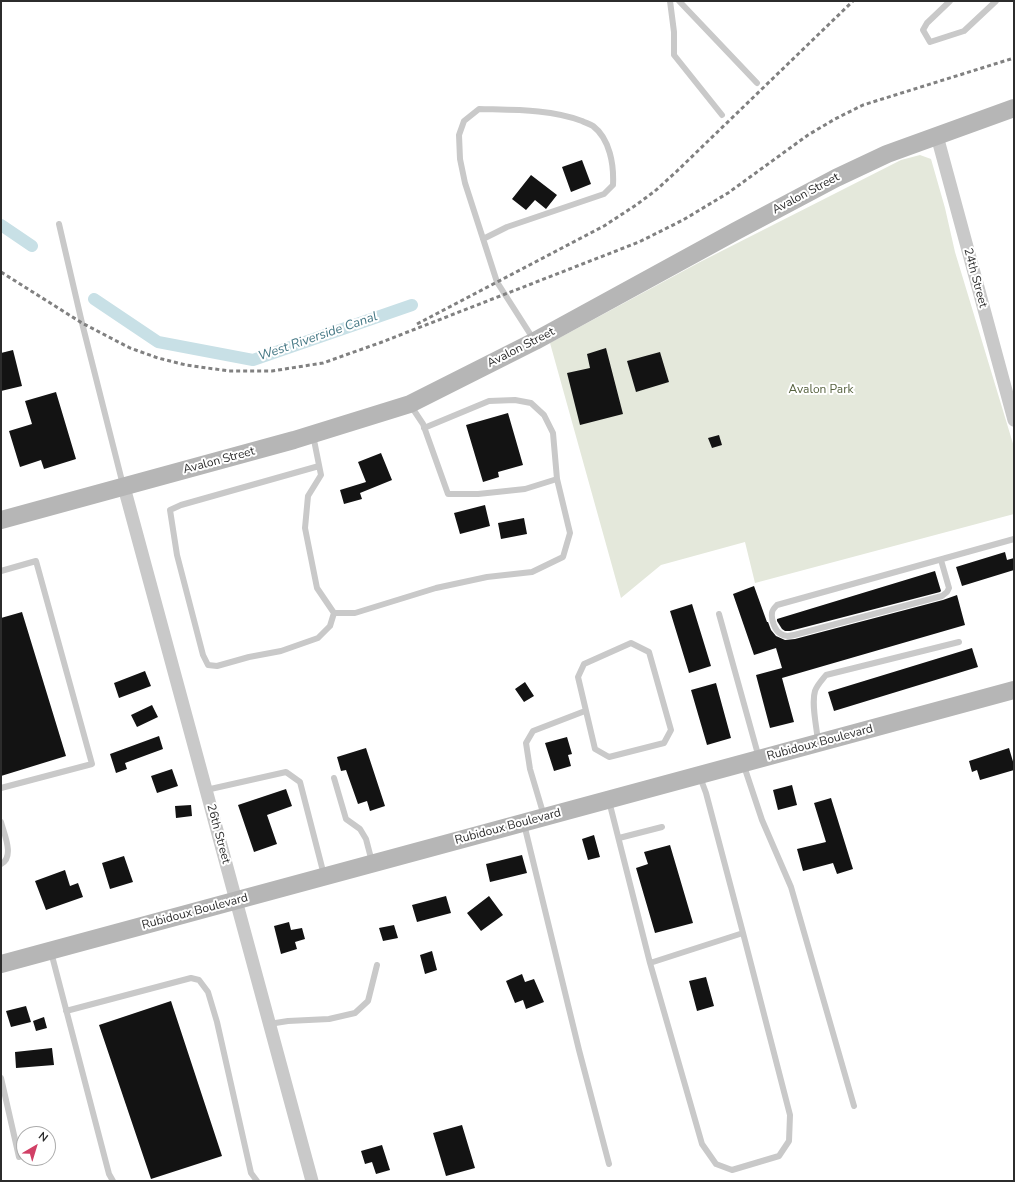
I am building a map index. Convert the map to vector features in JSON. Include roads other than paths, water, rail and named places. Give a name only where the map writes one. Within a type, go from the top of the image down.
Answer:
[{"type":"street","name":"Avalon Street","points":[[3,518],[124,487],[313,434],[410,404],[535,342],[736,231],[836,178],[888,154],[1014,108]]},
{"type":"street","name":"24th Street","points":[[937,136],[1014,420]]},
{"type":"street","name":"26th Street","points":[[124,487],[312,1181]]},
{"type":"street","name":"Rubidoux Boulevard","points":[[1,964],[1014,690]]},
{"type":"lane","points":[[671,1],[674,32],[674,55],[722,115]]},
{"type":"lane","points":[[679,1],[757,83]]},
{"type":"lane","points":[[950,1],[927,23],[924,30],[930,42],[964,31],[996,1]]},
{"type":"lane","points":[[483,239],[507,227],[604,194],[613,185],[614,174],[606,141],[593,126],[570,116],[534,111],[479,109],[464,121],[460,135],[460,159],[465,184],[497,282],[535,342]]},
{"type":"lane","points":[[59,224],[82,323],[124,487]]},
{"type":"lane","points":[[334,613],[355,613],[436,588],[487,577],[532,572],[563,557],[570,533],[557,479],[553,433],[544,415],[531,403],[515,400],[489,401],[424,428]]},
{"type":"lane","points":[[410,404],[424,428],[448,494],[478,494],[525,489],[557,479]]},
{"type":"lane","points":[[313,434],[321,475],[308,496],[305,528],[317,588],[334,613]]},
{"type":"lane","points":[[319,466],[181,504],[170,510],[177,555],[203,655],[208,665],[217,666],[281,650],[318,638],[330,626],[334,613]]},
{"type":"lane","points":[[941,560],[949,588],[942,596],[794,635],[786,636],[780,634],[775,629],[772,613],[777,605],[1014,539]]},
{"type":"lane","points":[[1,571],[36,561],[92,764],[1,788]]},
{"type":"lane","points":[[719,614],[751,761],[762,820],[791,887],[854,1106]]},
{"type":"lane","points":[[819,743],[814,704],[815,692],[819,683],[826,676],[959,642]]},
{"type":"lane","points":[[631,643],[649,652],[672,730],[664,743],[609,757],[595,749],[585,711],[578,677],[584,664],[631,643]]},
{"type":"lane","points":[[545,817],[530,769],[526,743],[533,731],[585,711]]},
{"type":"lane","points":[[206,790],[286,772],[300,782],[325,876]]},
{"type":"lane","points":[[609,800],[650,963],[702,1144],[716,1164],[732,1170],[779,1156],[789,1142],[790,1115],[706,794],[699,775]]},
{"type":"lane","points":[[334,778],[346,819],[360,828],[366,839],[373,863]]},
{"type":"lane","points":[[1,822],[9,854],[7,860],[1,864]]},
{"type":"lane","points":[[524,823],[577,1043],[609,1164]]},
{"type":"lane","points":[[619,838],[662,827]]},
{"type":"lane","points":[[650,963],[743,933]]},
{"type":"lane","points":[[51,951],[109,1174],[113,1181]]},
{"type":"lane","points":[[269,1024],[288,1021],[330,1019],[355,1013],[368,1002],[377,965]]},
{"type":"lane","points":[[66,1011],[191,978],[199,980],[208,992],[217,1022],[251,1173],[257,1181]]},
{"type":"lane","points":[[1,1078],[16,1144]]},
{"type":"waterway","name":"West Riverside Canal","points":[[1,225],[32,246]]},
{"type":"waterway","name":"West Riverside Canal","points":[[94,299],[158,342],[253,360],[412,305]]},
{"type":"railway","points":[[417,324],[604,226],[655,191],[853,1]]},
{"type":"railway","points":[[1,272],[82,323],[130,348],[158,358],[186,365],[229,371],[272,371],[323,363],[382,342],[639,242],[683,220],[728,193],[808,135],[863,105],[1014,58]]},
{"type":"park label","name":"Avalon Park","points":[[821,390]]}]
